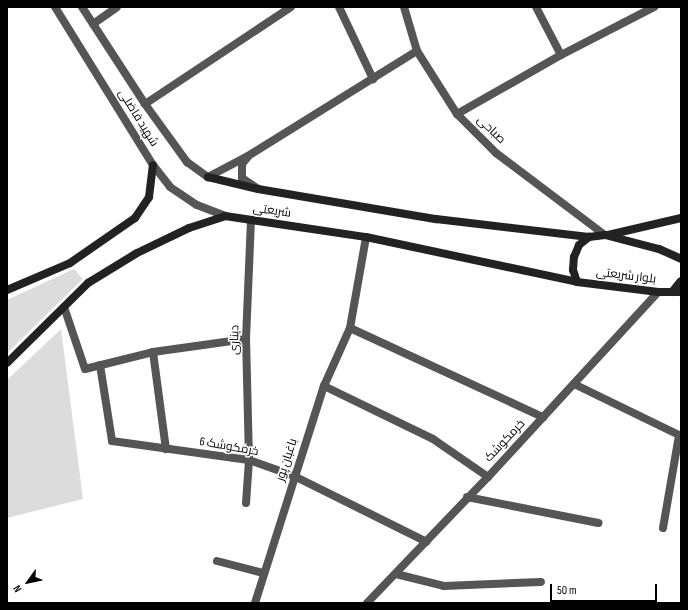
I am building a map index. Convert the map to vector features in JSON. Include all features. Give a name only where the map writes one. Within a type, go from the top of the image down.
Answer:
[{"type":"main road","points":[[7,290],[70,263],[135,218],[149,197],[153,165]]},
{"type":"main road","name":"شریعتی","points":[[208,177],[258,189],[436,219],[589,237],[605,235],[681,218]]},
{"type":"main road","name":"شریعتی","points":[[7,364],[88,283],[137,253],[189,228],[225,216],[366,237],[577,282]]},
{"type":"main road","points":[[605,235],[659,249],[681,259]]},
{"type":"main road","points":[[577,282],[573,270],[574,257],[580,245],[589,237]]},
{"type":"main road","points":[[672,292],[681,281]]},
{"type":"main road","name":"بلوار شریعتی","points":[[577,282],[658,292],[681,292]]},
{"type":"street","name":"شهید فاضلی","points":[[55,7],[153,165],[170,187],[196,205],[225,216]]},
{"type":"street","name":"شهید فاضلی","points":[[82,7],[145,104],[186,162],[208,177]]},
{"type":"street","points":[[92,24],[117,7]]},
{"type":"street","points":[[145,104],[291,7]]},
{"type":"street","points":[[339,7],[373,79]]},
{"type":"street","name":"صباحی","points":[[404,7],[417,51],[457,114],[496,153],[605,235]]},
{"type":"street","points":[[536,7],[561,55]]},
{"type":"street","points":[[457,114],[561,55],[654,7]]},
{"type":"street","points":[[208,177],[248,156],[417,51]]},
{"type":"street","points":[[248,156],[242,164],[242,178],[258,189]]},
{"type":"street","name":"دیناری","points":[[246,503],[249,460],[246,339],[252,220]]},
{"type":"street","name":"باغبان پور","points":[[255,603],[263,573],[324,386],[350,328],[366,237]]},
{"type":"street","name":"خرمکوشک","points":[[367,603],[488,477],[658,292]]},
{"type":"street","points":[[64,307],[85,369],[153,352],[246,339]]},
{"type":"street","points":[[350,328],[543,417]]},
{"type":"street","points":[[153,352],[166,449]]},
{"type":"street","name":"خرمکوشک 6","points":[[100,365],[112,441],[249,460],[294,476],[426,542]]},
{"type":"street","points":[[574,384],[680,435],[663,528]]},
{"type":"street","points":[[324,386],[433,439],[488,477]]},
{"type":"street","points":[[468,497],[598,523]]},
{"type":"street","points":[[217,561],[263,573]]},
{"type":"street","points":[[396,574],[444,586],[541,582]]},
{"type":"shaded area","points":[[74,269],[83,279],[7,353],[7,300]]},
{"type":"shaded area","points":[[61,329],[83,499],[7,518],[7,380]]}]
